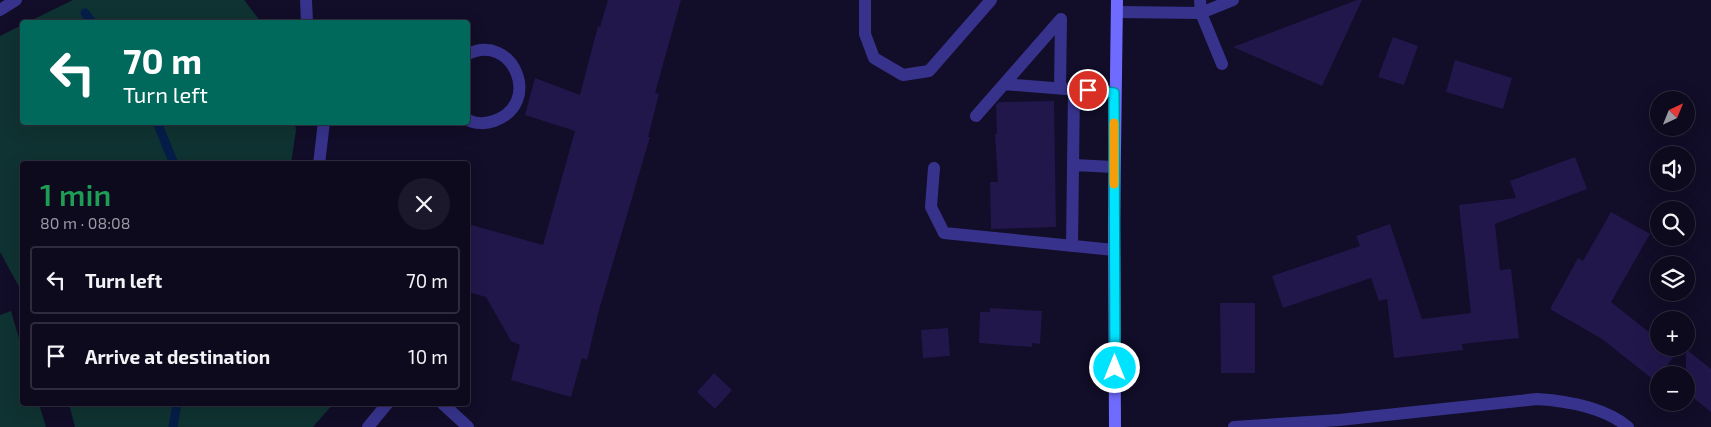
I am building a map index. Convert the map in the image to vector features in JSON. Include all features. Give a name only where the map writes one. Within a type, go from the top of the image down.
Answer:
[{"type":"main road","points":[[1116,427],[1114,93],[1117,6]]},
{"type":"street","points":[[0,10],[16,0]]},
{"type":"street","points":[[306,0],[307,20]]},
{"type":"street","points":[[865,0],[865,34],[874,58],[903,75],[929,71],[991,0]]},
{"type":"street","points":[[1200,0],[1200,13],[1222,64]]},
{"type":"street","points":[[1117,6],[1200,13],[1234,0]]},
{"type":"street","points":[[976,116],[1061,19],[1060,88]]},
{"type":"street","points":[[470,54],[490,50],[504,56],[513,66],[520,80],[520,91],[516,104],[504,118],[487,124],[470,120]]},
{"type":"street","points":[[1004,84],[1114,93]]},
{"type":"street","points":[[1072,246],[1074,89]]},
{"type":"street","points":[[319,161],[324,125]]},
{"type":"street","points":[[1074,164],[1114,167]]},
{"type":"street","points":[[934,168],[931,207],[944,233],[1114,250]]},
{"type":"street","points":[[1234,427],[1339,420],[1538,399],[1574,404],[1598,411],[1620,421],[1628,427]]},
{"type":"street","points":[[368,427],[385,406]]},
{"type":"street","points":[[445,406],[466,427]]},
{"type":"green space","points":[[73,0],[244,0],[259,20],[32,20]]},
{"type":"green space","points":[[20,26],[20,125],[295,125],[291,161],[20,161],[20,288],[0,252],[0,36]]},
{"type":"green space","points":[[11,311],[20,342],[20,406],[40,406],[46,427],[0,427],[0,315]]},
{"type":"green space","points":[[70,406],[331,406],[313,427],[75,427]]},
{"type":"building","points":[[608,0],[681,0],[655,93],[659,94],[648,137],[650,137],[599,310],[587,360],[582,358],[571,397],[511,380],[520,345],[511,341],[486,297],[470,293],[470,225],[543,245],[575,131],[525,115],[535,78],[580,95],[598,26],[600,27]]},
{"type":"building","points":[[1357,0],[1362,0],[1322,86],[1233,47]]},
{"type":"building","points":[[1393,37],[1418,46],[1404,85],[1378,77]]},
{"type":"building","points":[[1455,60],[1512,78],[1503,109],[1446,92]]},
{"type":"building","points":[[1054,101],[1056,227],[991,229],[990,182],[998,182],[995,134],[997,134],[996,105],[999,102]]},
{"type":"building","points":[[1575,157],[1587,189],[1495,224],[1500,270],[1511,269],[1519,338],[1462,344],[1463,350],[1394,358],[1387,299],[1379,301],[1371,278],[1283,308],[1272,276],[1360,246],[1356,236],[1390,224],[1422,319],[1471,313],[1459,205],[1516,198],[1510,181]]},
{"type":"building","points":[[1611,212],[1650,234],[1611,302],[1650,333],[1650,356],[1674,356],[1667,366],[1650,366],[1650,377],[1602,339],[1550,309],[1578,258],[1583,261]]},
{"type":"building","points":[[1220,303],[1255,303],[1255,373],[1221,373]]},
{"type":"building","points":[[990,308],[1042,311],[1040,344],[1032,343],[1032,347],[979,343],[980,312],[990,312]]},
{"type":"building","points":[[948,328],[950,356],[923,358],[921,330]]},
{"type":"building","points":[[1686,356],[1695,356],[1711,369],[1711,412],[1695,399],[1695,366],[1686,366]]},
{"type":"building","points":[[714,373],[732,390],[715,409],[697,392]]},
{"type":"waterway","points":[[85,13],[90,20]]},
{"type":"waterway","points":[[158,125],[173,161]]},
{"type":"waterway","points":[[173,427],[177,406]]},
{"type":"slow traffic","points":[[1114,123],[1114,184]]},
{"type":"route","points":[[1088,90],[1114,93],[1115,368]]}]
